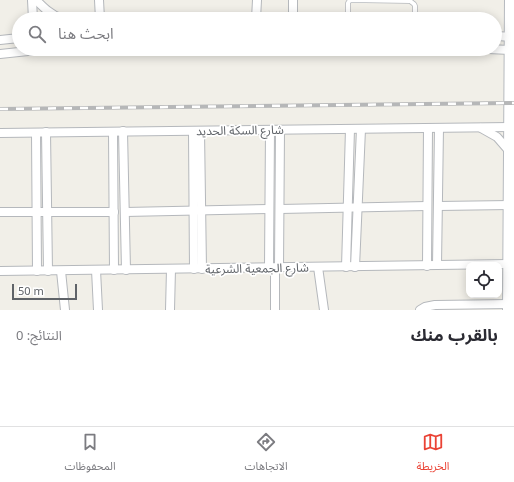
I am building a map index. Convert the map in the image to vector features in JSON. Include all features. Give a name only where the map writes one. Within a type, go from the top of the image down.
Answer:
[{"type":"street","points":[[32,0],[33,12]]},
{"type":"street","points":[[36,0],[49,12]]},
{"type":"street","points":[[99,0],[100,12]]},
{"type":"street","points":[[256,12],[257,0]]},
{"type":"street","points":[[293,0],[294,12]]},
{"type":"street","points":[[420,310],[425,307],[435,305],[509,307],[512,264],[510,205],[512,43],[511,0]]},
{"type":"street","points":[[0,40],[12,39]]},
{"type":"street","points":[[502,39],[512,43]]},
{"type":"street","points":[[502,46],[512,43]]},
{"type":"street","points":[[0,54],[12,53]]},
{"type":"street","points":[[480,127],[497,138],[510,152]]},
{"type":"street","name":"شارع السكة الحديد","points":[[0,133],[510,127]]},
{"type":"street","points":[[427,266],[428,128]]},
{"type":"street","points":[[437,265],[438,128]]},
{"type":"street","points":[[346,267],[350,129]]},
{"type":"street","points":[[355,267],[361,129]]},
{"type":"street","points":[[270,130],[269,211],[274,268],[275,310]]},
{"type":"street","points":[[274,268],[280,211],[280,130]]},
{"type":"street","points":[[196,131],[198,269]]},
{"type":"street","points":[[36,132],[37,271]]},
{"type":"street","points":[[46,132],[48,271]]},
{"type":"street","points":[[113,132],[114,270]]},
{"type":"street","points":[[123,132],[126,270]]},
{"type":"street","points":[[269,200],[280,200]]},
{"type":"street","points":[[114,203],[125,210]]},
{"type":"street","points":[[0,212],[114,214],[125,210],[280,211],[348,208],[510,205]]},
{"type":"street","points":[[427,206],[438,206]]},
{"type":"street","name":"شارع الجمعية الشرعية","points":[[0,271],[512,264]]},
{"type":"street","points":[[318,267],[324,310]]},
{"type":"street","points":[[170,310],[171,269]]},
{"type":"street","points":[[96,270],[98,310]]},
{"type":"street","points":[[61,271],[65,310]]},
{"type":"lane","points":[[348,12],[348,3],[350,0],[410,1],[415,6],[415,12]]},
{"type":"railway","points":[[0,109],[514,103]]}]
